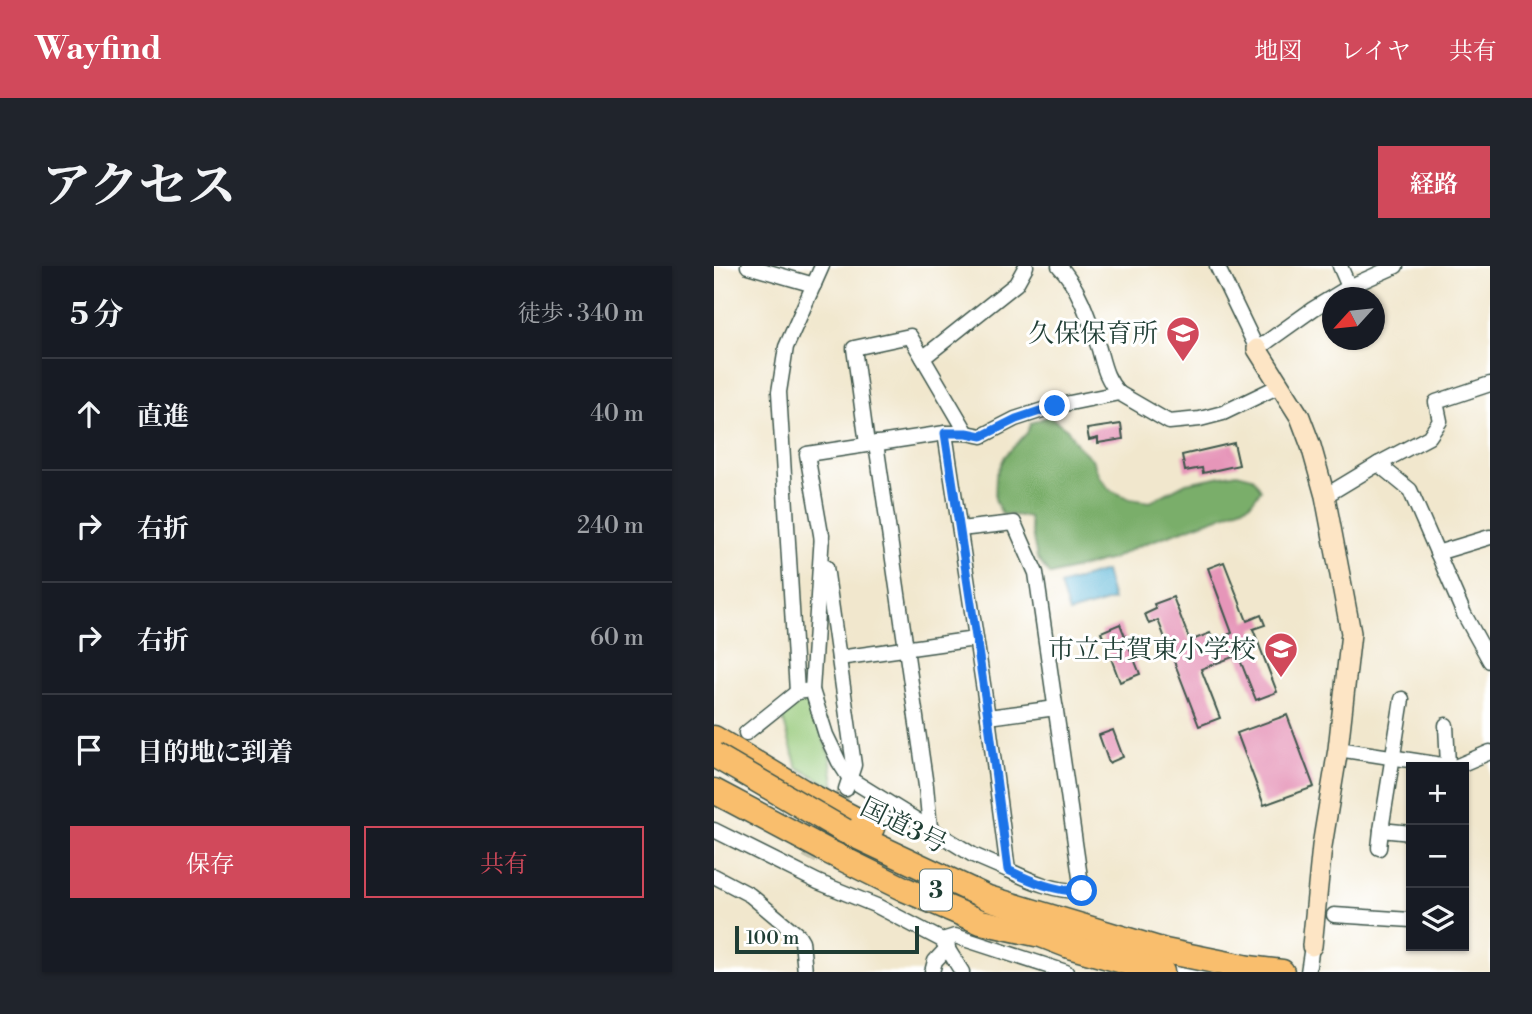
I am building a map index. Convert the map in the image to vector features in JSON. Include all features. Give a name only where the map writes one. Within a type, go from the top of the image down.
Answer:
[{"type":"highway","points":[[714,738],[802,792],[1040,924]]},
{"type":"highway","name":"国道3号","points":[[714,755],[909,878],[1040,924],[1249,968],[1282,972]]},
{"type":"highway","name":"国道3号","points":[[714,771],[841,836]]},
{"type":"highway","points":[[714,784],[800,837]]},
{"type":"highway","points":[[714,792],[904,889],[981,922],[1040,924]]},
{"type":"highway","name":"国道3号","points":[[1040,924],[1072,947],[1162,972]]},
{"type":"street","points":[[748,266],[814,285]]},
{"type":"street","points":[[797,692],[779,392],[786,347],[822,266]]},
{"type":"street","points":[[923,358],[1016,284],[1026,266]]},
{"type":"street","points":[[1059,266],[1079,299],[1108,382],[1119,393],[1168,422],[1200,419],[1223,413],[1281,385]]},
{"type":"street","points":[[1217,266],[1257,349],[1300,418],[1311,446],[1325,496],[1351,633],[1308,972]]},
{"type":"street","points":[[1340,266],[1349,287],[1396,266]]},
{"type":"street","points":[[1257,349],[1322,304]]},
{"type":"street","points":[[930,828],[906,649],[854,348],[910,336],[967,433]]},
{"type":"street","points":[[1325,496],[1429,437],[1440,421],[1436,402],[1490,384]]},
{"type":"street","points":[[848,784],[854,765],[822,534],[807,454],[945,433],[982,436],[1016,419],[1055,406],[1119,393]]},
{"type":"street","points":[[945,433],[988,716],[1008,870]]},
{"type":"street","points":[[1378,464],[1410,489],[1464,614],[1490,662]]},
{"type":"street","points":[[822,534],[812,690],[826,735],[848,784],[930,828],[973,855],[1024,878],[1066,892],[1082,891],[1036,573],[1014,523],[960,529]]},
{"type":"street","points":[[1437,552],[1490,537]]},
{"type":"street","points":[[839,658],[975,639]]},
{"type":"street","points":[[746,733],[797,692],[812,690]]},
{"type":"street","points":[[1379,848],[1402,698]]},
{"type":"street","points":[[988,716],[1056,708]]},
{"type":"street","points":[[1446,725],[1448,762]]},
{"type":"street","points":[[1338,749],[1427,762]]},
{"type":"street","points":[[1465,762],[1490,752]]},
{"type":"street","points":[[714,830],[806,867],[945,944],[961,972]]},
{"type":"street","points":[[1381,830],[1406,832]]},
{"type":"street","points":[[714,876],[750,895],[799,936],[802,941],[805,972]]},
{"type":"street","points":[[1334,915],[1406,920]]},
{"type":"street","points":[[932,972],[945,944],[955,936],[1066,972]]},
{"type":"green space","points":[[1049,416],[1067,429],[1078,446],[1092,459],[1099,476],[1110,490],[1130,499],[1150,502],[1186,483],[1237,473],[1253,477],[1261,490],[1250,504],[1219,517],[1138,546],[1112,559],[1050,575],[1037,558],[1029,517],[1002,514],[995,499],[996,476],[1005,456],[1027,433],[1031,423]]},
{"type":"green space","points":[[805,701],[809,703],[830,756],[835,788],[797,767],[781,712],[789,705]]},
{"type":"water","points":[[1105,571],[1113,600],[1069,613],[1060,585]]},
{"type":"building","points":[[1121,424],[1123,439],[1098,443],[1098,438],[1089,440],[1087,429]]},
{"type":"building","points":[[1234,443],[1239,465],[1203,473],[1202,468],[1185,471],[1182,455]]},
{"type":"building","points":[[1224,562],[1247,621],[1261,615],[1265,625],[1253,629],[1277,692],[1256,700],[1238,655],[1201,669],[1220,718],[1199,726],[1158,620],[1149,624],[1145,614],[1156,609],[1154,604],[1173,597],[1190,641],[1210,633],[1213,641],[1232,633],[1208,568]]},
{"type":"building","points":[[1120,624],[1140,674],[1120,682],[1101,632]]},
{"type":"building","points":[[1287,715],[1314,787],[1264,805],[1237,733]]},
{"type":"building","points":[[1113,730],[1123,757],[1109,763],[1099,735]]},
{"type":"tunnel","points":[[809,860],[846,789]]},
{"type":"place","name":"久保保育所","points":[[1183,363]]},
{"type":"place","name":"市立古賀東小学校","points":[[1281,679]]},
{"type":"route","points":[[1055,406],[1016,419],[982,436],[945,433],[988,716],[1008,870],[1066,892],[1082,891]]}]
